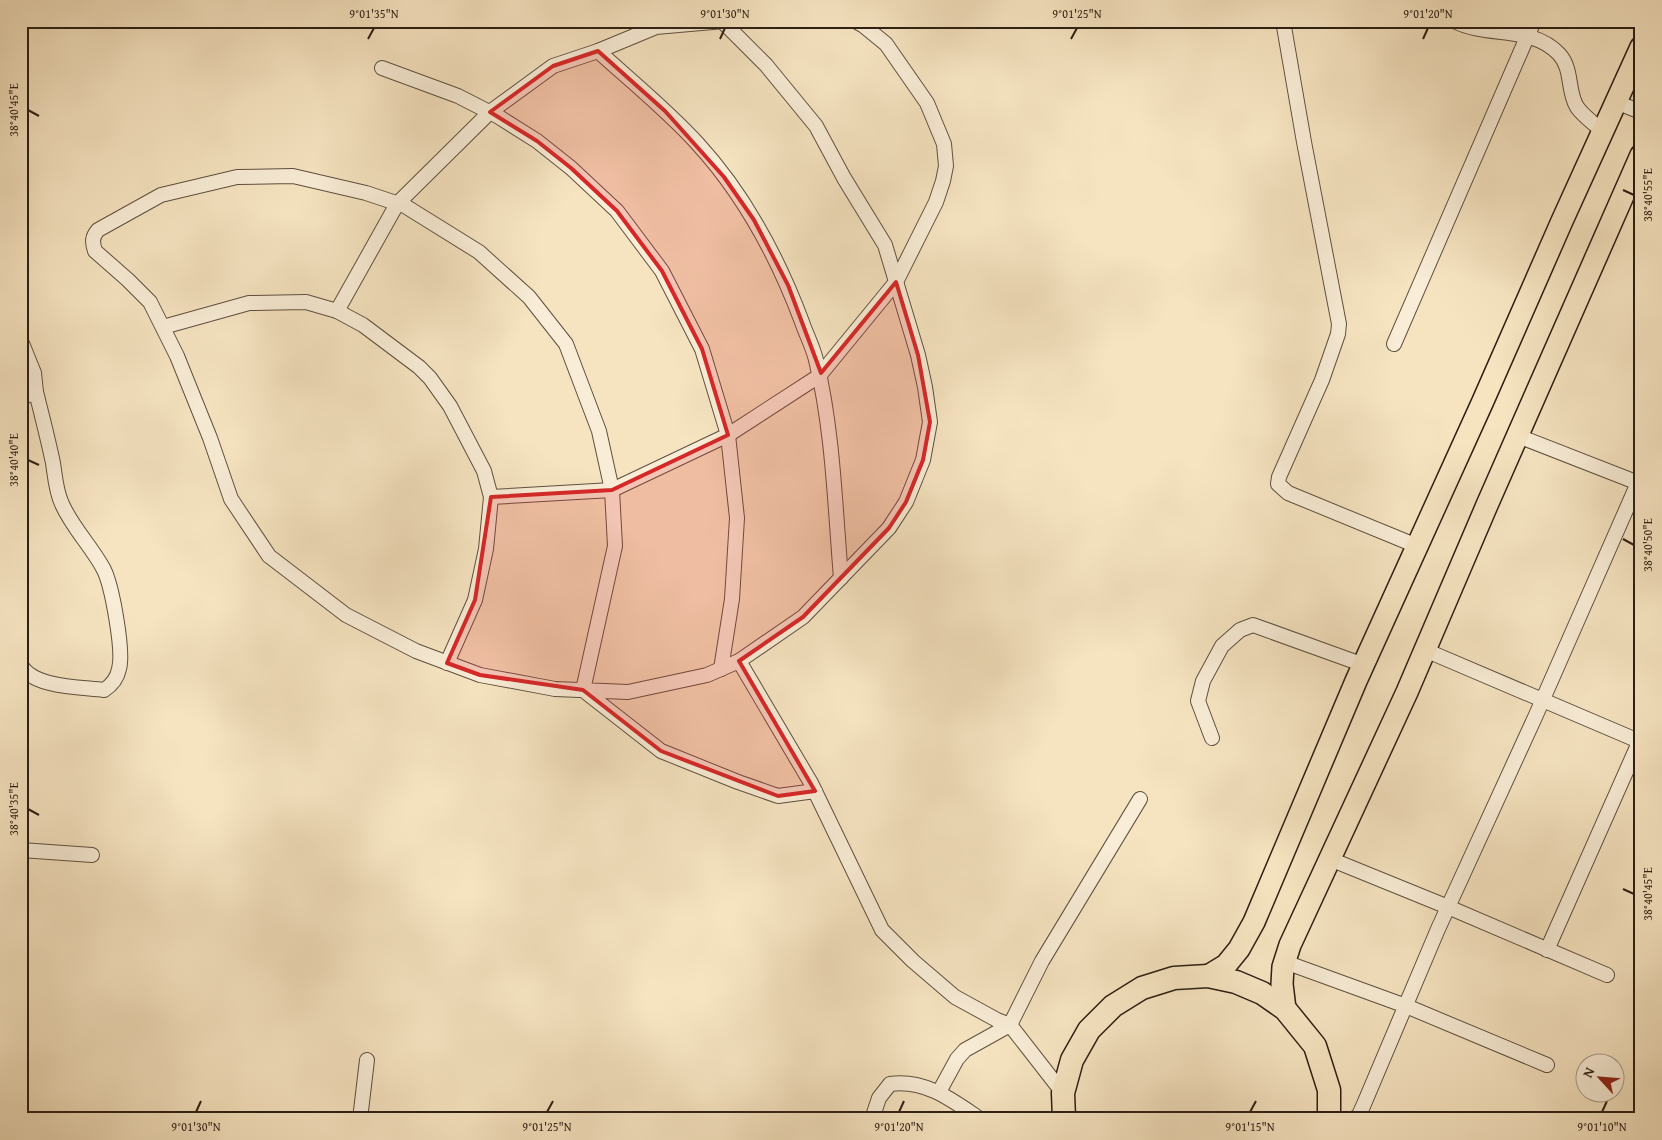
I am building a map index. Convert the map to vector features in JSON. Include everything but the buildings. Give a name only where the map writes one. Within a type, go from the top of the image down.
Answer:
[{"type":"highway","points":[[1064,1119],[1064,1092],[1072,1060],[1089,1030],[1113,1006],[1142,988],[1174,978],[1208,976],[1236,982],[1262,993],[1285,1009],[1315,1046],[1329,1090],[1329,1119]]},
{"type":"main road","points":[[1208,976],[1226,965],[1239,949],[1254,922],[1364,665],[1641,47]]},
{"type":"main road","points":[[1285,1009],[1282,984],[1290,945],[1425,650],[1641,155]]},
{"type":"street","points":[[338,310],[397,204],[490,112],[553,66],[598,51],[656,27],[723,21],[766,65],[816,126],[844,178],[885,245],[918,355],[925,387],[930,422],[923,460],[906,502],[889,528],[803,617],[739,661],[707,676],[628,692],[555,689],[480,675],[447,663],[416,651],[346,615],[269,556],[231,499],[210,438],[177,356],[150,302],[95,251],[92,239],[98,230],[161,195],[237,177],[293,176],[366,193],[397,204],[405,206],[479,252],[529,297],[566,344],[599,431],[612,490],[615,546],[583,690]]},
{"type":"street","points":[[491,497],[612,490],[728,435],[819,376],[896,282],[936,202],[946,166],[944,144],[927,103],[886,44],[855,21]]},
{"type":"street","points":[[1283,21],[1339,324],[1338,334],[1322,380],[1279,477],[1278,484],[1288,493],[1417,546]]},
{"type":"street","points":[[1454,21],[1471,26],[1528,36],[1558,52],[1565,62],[1572,93],[1578,108],[1602,132]]},
{"type":"street","points":[[1394,344],[1534,21]]},
{"type":"street","points":[[598,51],[665,111],[698,144],[754,220],[788,285],[816,359],[826,416],[841,578]]},
{"type":"street","points":[[382,68],[458,96],[490,112],[537,141],[571,168],[617,211],[662,271],[702,349],[728,435],[737,518],[732,599],[721,669]]},
{"type":"street","points":[[1616,102],[1641,112]]},
{"type":"street","points":[[163,327],[249,303],[306,302],[338,310],[363,325],[420,367],[430,378],[450,406],[484,471],[491,497],[486,549],[475,600],[447,663]]},
{"type":"street","points":[[21,341],[34,373],[36,392],[48,438],[61,502],[104,570],[113,598],[120,668],[113,684],[104,690],[45,682],[31,676],[24,670],[21,664]]},
{"type":"street","points":[[21,398],[36,392]]},
{"type":"street","points":[[1354,1119],[1364,1104],[1448,907],[1640,481],[1518,436]]},
{"type":"street","points":[[1212,738],[1198,701],[1199,694],[1203,681],[1222,646],[1240,630],[1253,625],[1364,665]]},
{"type":"street","points":[[1425,650],[1640,741],[1547,950]]},
{"type":"street","points":[[739,661],[815,791],[882,930],[913,961],[954,997],[1010,1025],[1064,1092]]},
{"type":"street","points":[[583,690],[661,751],[778,796],[815,791]]},
{"type":"street","points":[[939,1092],[957,1058],[965,1050],[1010,1025],[1042,961],[1140,799]]},
{"type":"street","points":[[21,850],[92,855]]},
{"type":"street","points":[[1330,859],[1607,975]]},
{"type":"street","points":[[1285,962],[1406,1006],[1547,1065]]},
{"type":"street","points":[[360,1119],[367,1060]]},
{"type":"street","points":[[872,1119],[879,1098],[890,1084],[902,1082],[939,1092],[980,1119]]},
{"type":"highlighted area","points":[[598,51],[665,111],[724,177],[754,220],[788,285],[821,373],[896,282],[918,355],[930,422],[923,460],[906,502],[889,528],[803,617],[739,661],[815,791],[778,796],[661,751],[583,690],[480,675],[447,663],[475,600],[491,497],[612,490],[728,435],[702,349],[662,271],[617,211],[571,168],[537,141],[490,112],[553,66]]}]
